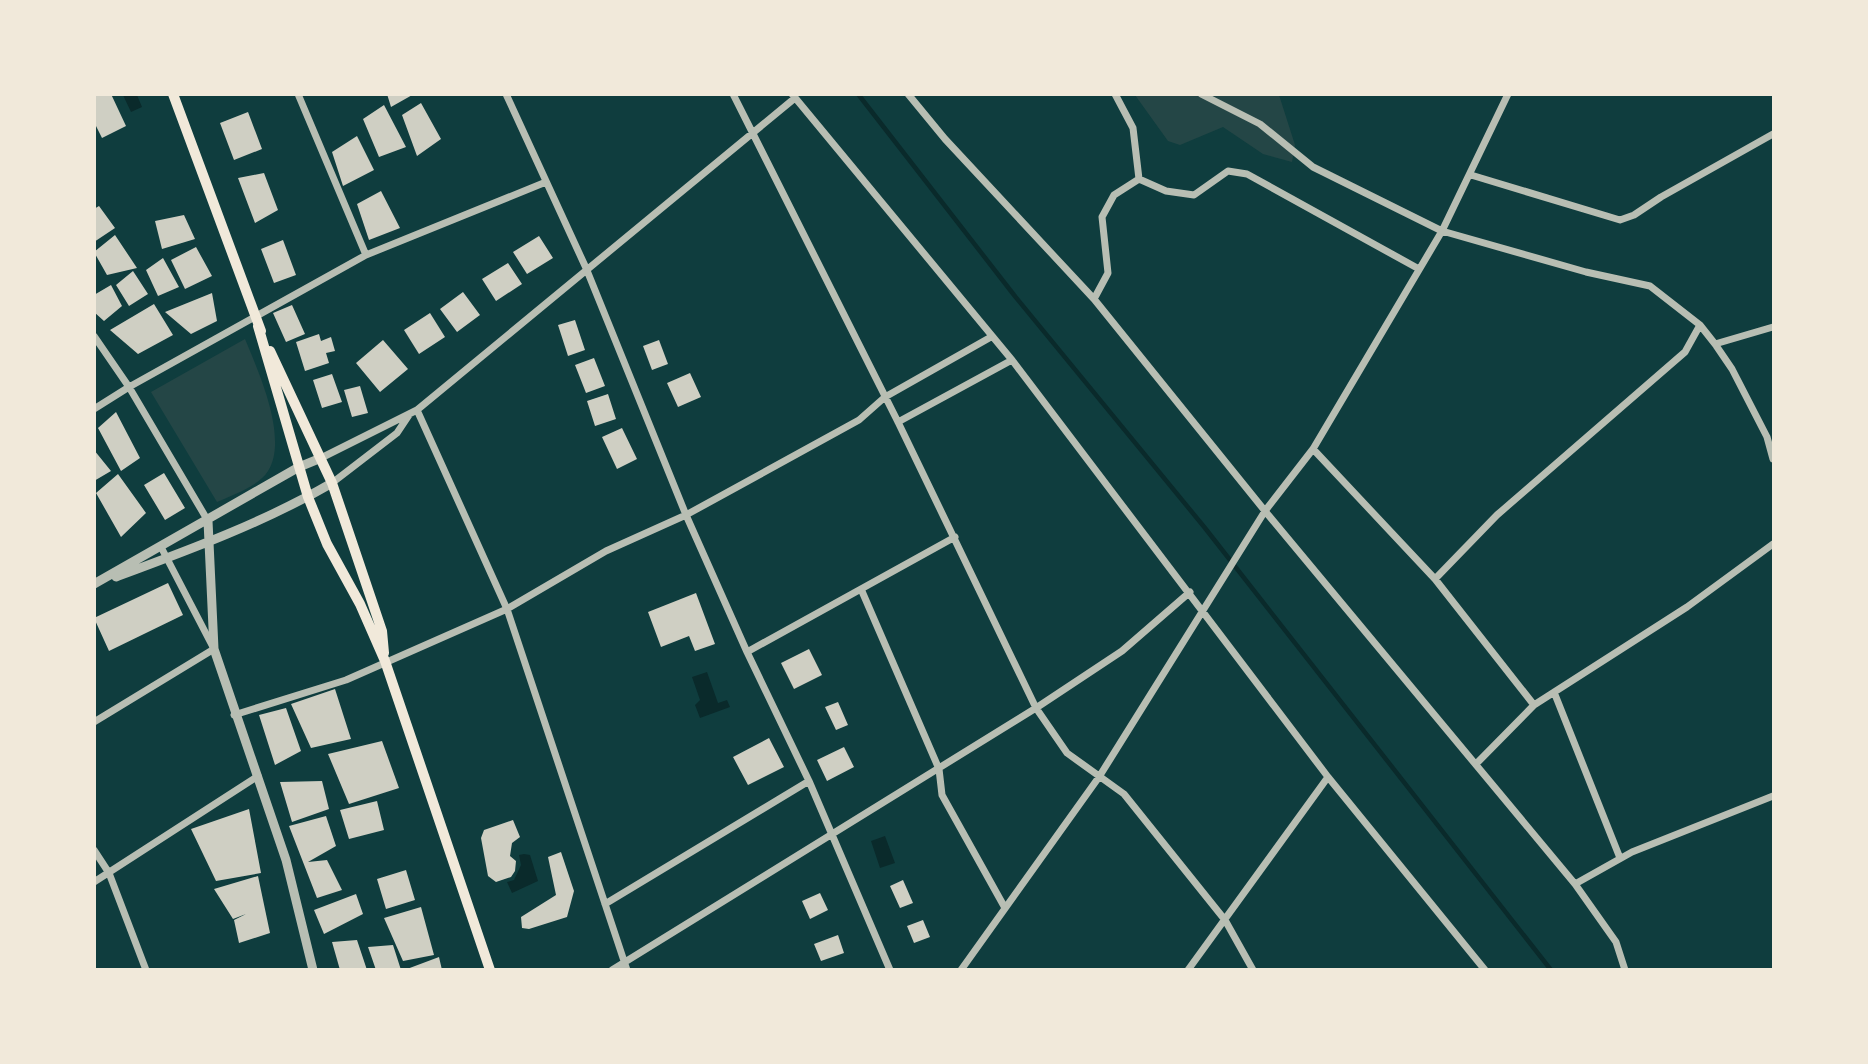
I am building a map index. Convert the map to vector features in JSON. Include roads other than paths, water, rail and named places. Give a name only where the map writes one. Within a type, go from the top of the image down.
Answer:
[{"type":"main road","points":[[173,94],[256,322],[308,497],[327,544],[360,604],[385,661],[489,970]]},
{"type":"main road","points":[[256,322],[332,483],[382,631],[385,661]]},
{"type":"street","points":[[298,94],[366,255]]},
{"type":"street","points":[[506,94],[586,268],[686,515],[833,834],[890,970]]},
{"type":"street","points":[[733,94],[751,135],[955,537],[1037,708],[1067,753],[1124,794],[1225,920],[1253,970]]},
{"type":"street","points":[[908,94],[945,139],[1094,299],[1265,511],[1575,884],[1616,942],[1625,970]]},
{"type":"street","points":[[1115,94],[1133,128],[1139,178]]},
{"type":"street","points":[[1201,94],[1260,124],[1313,167],[1442,231],[1586,272],[1650,286],[1700,325],[1715,344],[1755,415],[1773,459]]},
{"type":"street","points":[[961,970],[1099,777],[1265,511],[1313,449],[1442,231],[1508,94]]},
{"type":"street","points":[[94,584],[209,540],[308,497],[332,483],[397,433],[413,412],[751,135],[794,96],[991,337],[1013,360],[1205,610],[1328,778],[1485,970]]},
{"type":"street","points":[[1471,175],[1620,220],[1634,215],[1773,134]]},
{"type":"street","points":[[1139,178],[1166,191],[1194,195],[1228,171],[1247,174],[1419,269]]},
{"type":"street","points":[[1094,299],[1108,273],[1102,217],[1114,195],[1139,178]]},
{"type":"street","points":[[94,409],[129,387],[256,322],[366,255],[546,182]]},
{"type":"street","points":[[1435,579],[1497,515],[1685,352],[1700,325]]},
{"type":"street","points":[[1715,344],[1773,327]]},
{"type":"street","points":[[94,336],[129,387],[208,521],[214,649]]},
{"type":"street","points":[[234,715],[346,680],[507,609],[606,551],[686,515],[859,420],[885,397],[991,337]]},
{"type":"street","points":[[898,422],[1013,360]]},
{"type":"street","points":[[94,584],[299,467],[413,412]]},
{"type":"street","points":[[413,412],[507,609],[626,966]]},
{"type":"street","points":[[1313,449],[1435,579],[1534,705]]},
{"type":"street","points":[[747,652],[955,537]]},
{"type":"street","points":[[1476,764],[1534,705],[1687,607],[1773,544]]},
{"type":"street","points":[[160,547],[214,649],[234,715],[286,860],[313,970]]},
{"type":"street","points":[[861,589],[939,769],[942,796],[1005,908]]},
{"type":"street","points":[[612,970],[626,966],[1037,708],[1122,651],[1190,592]]},
{"type":"street","points":[[94,722],[214,649]]},
{"type":"street","points":[[1554,692],[1620,858]]},
{"type":"street","points":[[94,882],[258,776]]},
{"type":"street","points":[[1188,970],[1328,778]]},
{"type":"street","points":[[605,904],[809,781]]},
{"type":"street","points":[[1575,884],[1620,858],[1773,796]]},
{"type":"street","points":[[94,849],[109,873],[146,970]]},
{"type":"waterway","points":[[858,94],[1014,295],[1205,528],[1551,970]]}]
